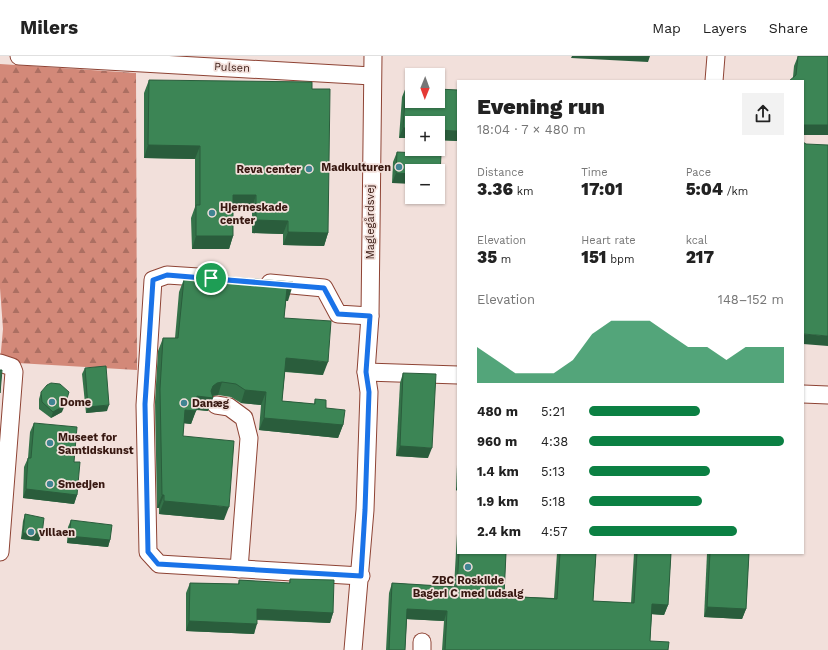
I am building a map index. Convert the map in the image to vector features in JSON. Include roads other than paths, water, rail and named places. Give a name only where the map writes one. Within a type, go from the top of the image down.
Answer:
[{"type":"street","name":"Pulsen","points":[[19,56],[372,76]]},
{"type":"street","name":"Maglegårdsvej","points":[[353,650],[361,576],[369,392],[366,372],[370,316],[373,56]]},
{"type":"street","points":[[714,80],[716,56]]},
{"type":"street","points":[[234,280],[167,275],[153,280],[145,404],[145,482],[148,552],[158,564],[361,576]]},
{"type":"street","points":[[256,282],[324,288],[338,314],[370,316]]},
{"type":"street","points":[[0,552],[7,368]]},
{"type":"street","points":[[366,372],[457,375]]},
{"type":"street","points":[[804,394],[828,395]]},
{"type":"street","points":[[216,405],[229,407],[244,418],[249,438],[239,569]]},
{"type":"place","name":"Madkulturen","points":[[399,167]]},
{"type":"place","name":"Reva center","points":[[309,169]]},
{"type":"place","name":"Hjerneskade center","points":[[212,213]]},
{"type":"place","name":"Dome","points":[[52,402]]},
{"type":"place","name":"Danæg","points":[[184,403]]},
{"type":"place","name":"Museet for Samtidskunst","points":[[50,443]]},
{"type":"place","name":"Smedjen","points":[[50,484]]},
{"type":"place","name":"villaen","points":[[31,532]]},
{"type":"place","name":"ZBC Roskilde Bageri C med udsalg","points":[[468,567]]}]
